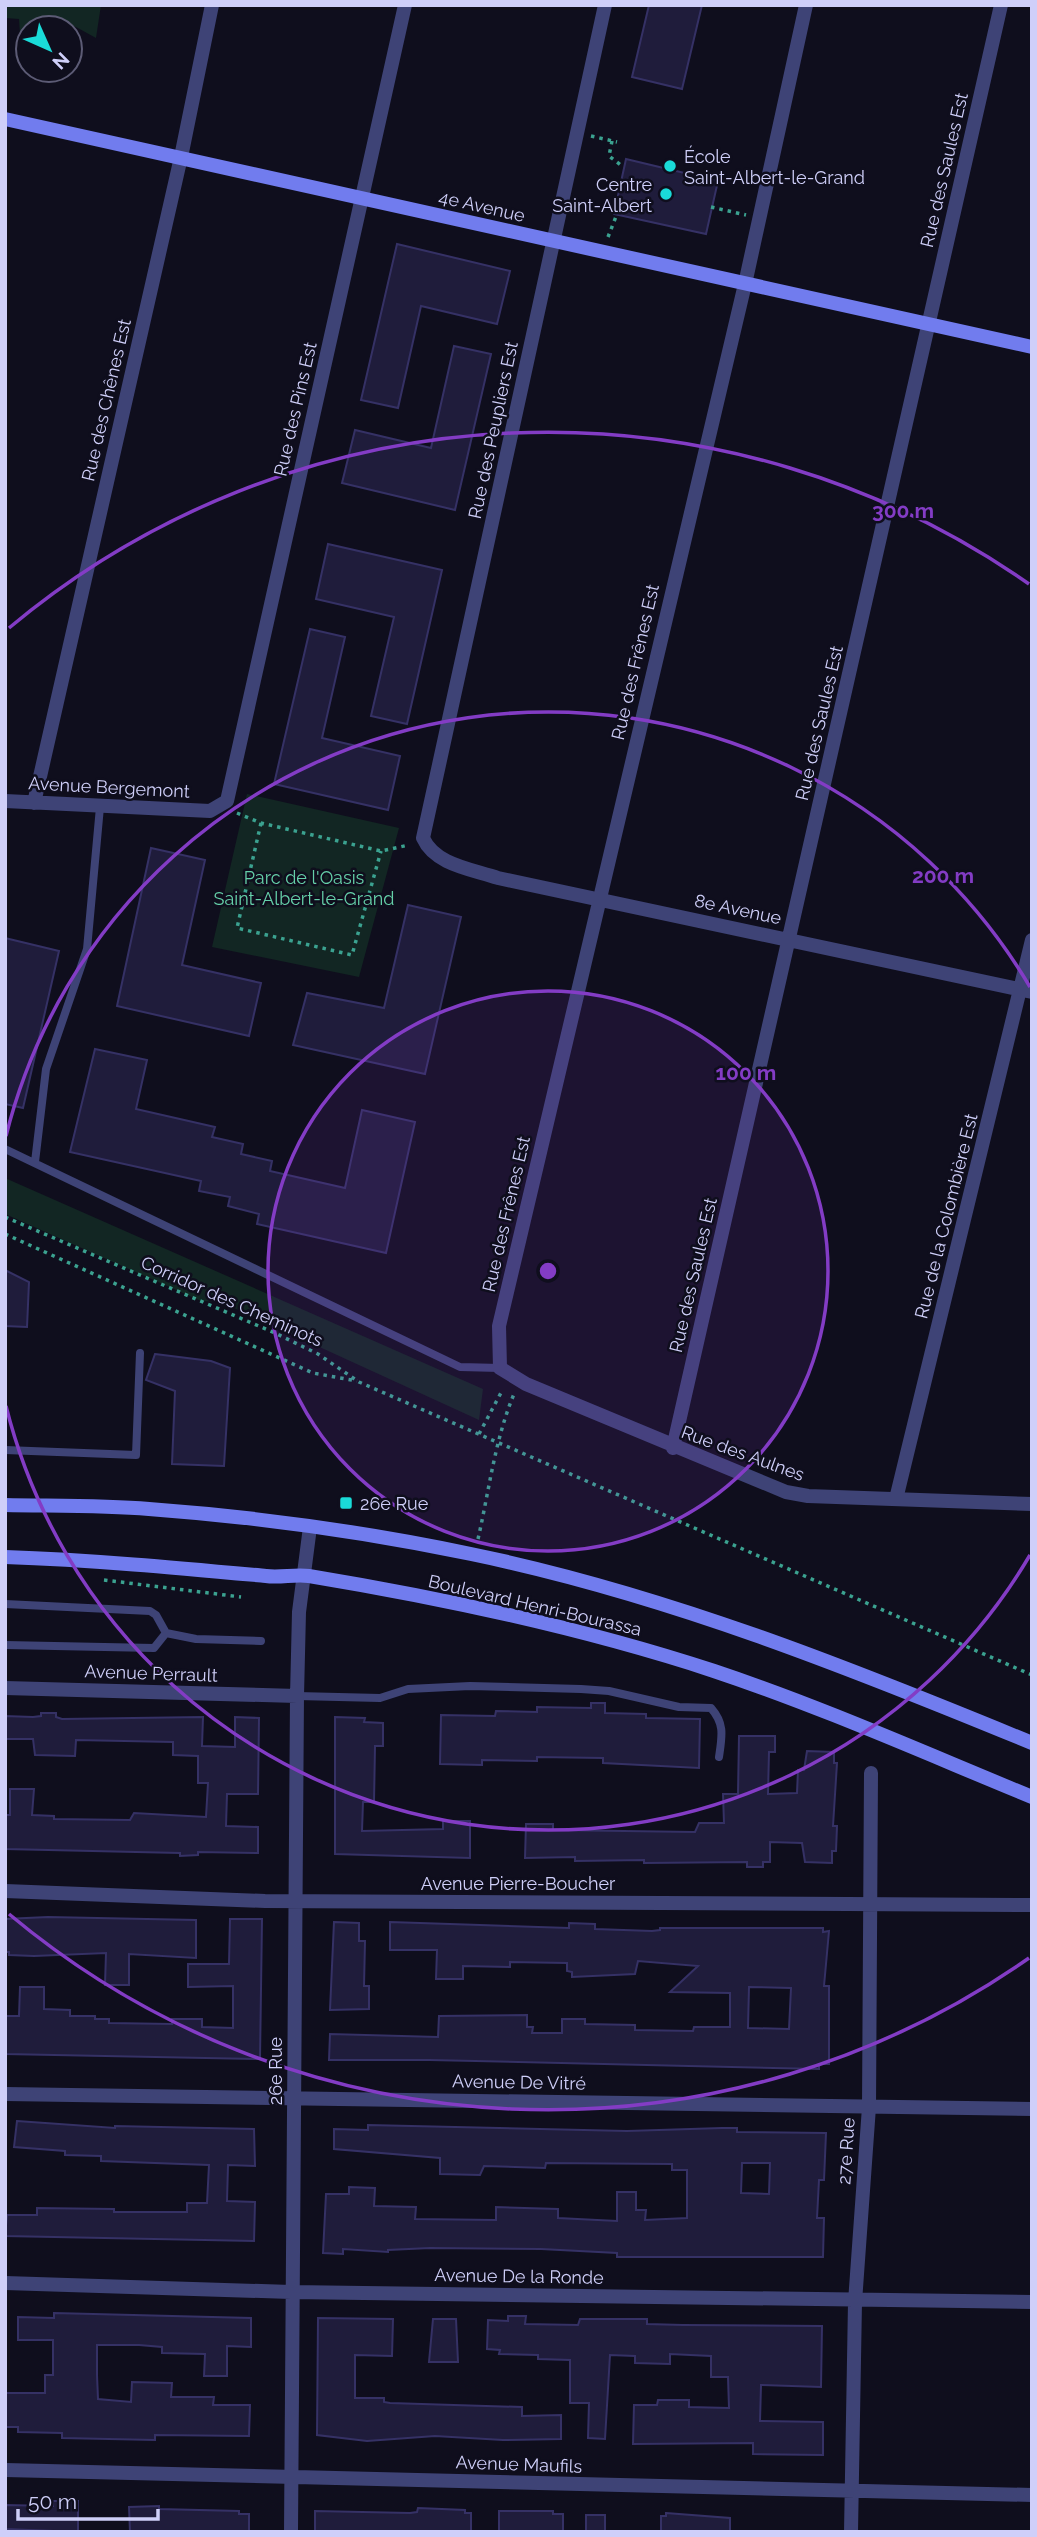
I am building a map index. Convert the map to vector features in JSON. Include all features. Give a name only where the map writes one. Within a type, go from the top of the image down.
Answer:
[{"type":"main road","name":"4e Avenue","points":[[5,119],[1032,346]]},
{"type":"main road","name":"Boulevard Henri-Bourassa","points":[[5,1504],[147,1508],[310,1527],[475,1555],[647,1600],[741,1629],[886,1683],[1032,1743]]},
{"type":"main road","name":"Boulevard Henri-Bourassa","points":[[5,1556],[110,1560],[270,1577],[304,1576],[493,1614],[634,1647],[714,1671],[865,1728],[1032,1797]]},
{"type":"street","name":"Rue des Chênes Est","points":[[34,803],[181,157],[212,5]]},
{"type":"street","name":"Rue des Pins Est","points":[[227,801],[405,5]]},
{"type":"street","name":"Rue des Peupliers Est","points":[[423,838],[605,5]]},
{"type":"street","name":"Rue des Frênes Est","points":[[510,1375],[499,1326],[745,284],[806,5]]},
{"type":"street","name":"Rue des Saules Est","points":[[673,1448],[1001,5]]},
{"type":"street","name":"Avenue Bergemont","points":[[5,801],[210,811],[227,801]]},
{"type":"street","name":"8e Avenue","points":[[423,838],[429,850],[438,858],[498,878],[1026,991]]},
{"type":"street","name":"Rue de la Colombière Est","points":[[896,1499],[1026,991],[1032,940]]},
{"type":"street","name":"Rue des Aulnes","points":[[510,1375],[673,1448],[786,1492],[808,1496],[1032,1504]]},
{"type":"street","name":"26e Rue","points":[[291,2532],[297,1696],[299,1612],[310,1527]]},
{"type":"street","name":"Avenue Perrault","points":[[5,1688],[297,1696]]},
{"type":"street","name":"27e Rue","points":[[851,2532],[855,2302],[869,2107],[871,1773]]},
{"type":"street","name":"Avenue Pierre-Boucher","points":[[5,1891],[295,1901],[871,1902],[1032,1905]]},
{"type":"street","name":"Avenue De Vitré","points":[[5,2094],[1032,2109]]},
{"type":"street","name":"Avenue De la Ronde","points":[[5,2283],[291,2292],[855,2302],[1032,2302]]},
{"type":"street","name":"Avenue Maufils","points":[[5,2470],[850,2493],[1032,2495]]},
{"type":"lane","points":[[35,1162],[46,1069],[87,949],[100,807]]},
{"type":"lane","points":[[5,1149],[460,1367],[510,1375]]},
{"type":"lane","points":[[5,1450],[136,1455],[140,1353]]},
{"type":"lane","points":[[5,1604],[150,1611],[156,1615],[166,1633],[196,1639],[261,1641]]},
{"type":"lane","points":[[5,1645],[154,1648],[166,1633]]},
{"type":"lane","points":[[297,1696],[380,1698],[408,1689],[470,1686],[610,1690],[679,1707],[711,1708],[721,1719],[723,1727],[719,1757]]},
{"type":"path","points":[[579,133],[615,142],[609,156],[622,166]]},
{"type":"path","points":[[712,208],[758,218]]},
{"type":"path","points":[[602,252],[617,214]]},
{"type":"path","points":[[227,801],[236,813],[261,823],[381,850],[402,848],[423,838]]},
{"type":"path","points":[[261,823],[237,928],[352,955],[381,850]]},
{"type":"path","name":"Corridor des Cheminots","points":[[5,1217],[275,1333],[318,1354],[359,1382]]},
{"type":"path","name":"Corridor des Cheminots","points":[[5,1234],[313,1373],[359,1382]]},
{"type":"path","points":[[479,1434],[510,1375]]},
{"type":"path","points":[[475,1555],[500,1443],[510,1375]]},
{"type":"path","points":[[359,1382],[1032,1675]]},
{"type":"path","points":[[90,1579],[241,1597]]},
{"type":"green space","points":[[5,5],[101,5],[96,38],[84,31],[84,14],[14,14],[14,19],[5,18]]},
{"type":"green space","name":"Parc de l'Oasis Saint-Albert-le-Grand","points":[[247,794],[399,828],[359,977],[212,947]]},
{"type":"green space","points":[[5,1178],[483,1389],[479,1420],[221,1302],[201,1301],[5,1214]]},
{"type":"building","points":[[649,5],[702,5],[682,89],[632,77]]},
{"type":"building","name":"Centre Saint-Albert","points":[[626,159],[718,181],[706,234],[614,214]]},
{"type":"building","points":[[397,244],[510,271],[497,324],[421,306],[398,408],[361,400]]},
{"type":"building","points":[[454,346],[491,354],[455,510],[342,483],[355,430],[431,448]]},
{"type":"building","points":[[328,544],[442,570],[407,724],[371,716],[394,617],[316,599]]},
{"type":"building","points":[[310,629],[345,637],[322,738],[400,756],[388,810],[274,784]]},
{"type":"building","points":[[151,848],[205,860],[182,965],[261,983],[249,1036],[117,1006]]},
{"type":"building","points":[[408,905],[461,917],[425,1074],[293,1045],[307,993],[384,1008]]},
{"type":"building","points":[[5,938],[59,951],[23,1108],[5,1104]]},
{"type":"building","points":[[95,1049],[147,1060],[136,1109],[215,1127],[212,1137],[243,1144],[241,1154],[272,1161],[270,1171],[345,1188],[362,1110],[415,1122],[386,1253],[257,1224],[259,1214],[228,1206],[230,1197],[199,1191],[201,1181],[70,1152]]},
{"type":"building","points":[[5,1270],[29,1282],[27,1327],[5,1326]]},
{"type":"building","points":[[155,1354],[211,1361],[230,1368],[224,1466],[172,1464],[175,1391],[146,1380]]},
{"type":"building","points":[[591,1703],[605,1703],[605,1713],[646,1714],[646,1718],[700,1719],[699,1768],[603,1763],[603,1758],[537,1757],[537,1761],[482,1760],[482,1765],[440,1764],[441,1715],[495,1716],[496,1711],[537,1712],[537,1707],[591,1708]]},
{"type":"building","points":[[41,1713],[56,1713],[56,1717],[62,1719],[203,1717],[202,1746],[235,1747],[235,1717],[259,1718],[258,1794],[227,1794],[226,1826],[258,1827],[258,1853],[198,1852],[198,1855],[180,1856],[180,1853],[5,1849],[5,1815],[10,1815],[10,1789],[34,1789],[32,1815],[54,1816],[54,1819],[130,1820],[134,1813],[206,1817],[208,1783],[198,1783],[198,1756],[173,1755],[173,1742],[76,1740],[75,1756],[35,1755],[33,1739],[5,1739],[5,1716],[33,1717],[41,1716]]},
{"type":"building","points":[[335,1717],[365,1718],[364,1722],[383,1723],[383,1746],[375,1746],[374,1802],[363,1802],[362,1831],[443,1829],[443,1821],[470,1821],[470,1858],[335,1854]]},
{"type":"building","points":[[739,1736],[775,1736],[775,1752],[769,1752],[768,1794],[797,1793],[798,1770],[804,1770],[807,1751],[834,1752],[834,1763],[837,1763],[833,1826],[837,1826],[836,1851],[832,1851],[832,1863],[805,1862],[802,1843],[770,1842],[770,1862],[763,1862],[763,1867],[747,1867],[747,1862],[644,1863],[644,1860],[575,1861],[575,1857],[525,1858],[526,1824],[553,1824],[553,1830],[695,1832],[699,1823],[724,1823],[723,1794],[738,1794]]},
{"type":"building","points":[[48,1917],[196,1920],[196,1958],[129,1954],[129,1985],[105,1985],[106,1953],[34,1956],[9,1955],[9,1952],[5,1952],[5,1919]]},
{"type":"building","points":[[230,1919],[262,1919],[260,2059],[5,2054],[5,2016],[19,2016],[20,1987],[44,1987],[44,2009],[70,2010],[70,2016],[95,2016],[95,2019],[109,2019],[109,2023],[172,2024],[172,2019],[202,2019],[202,2027],[233,2028],[233,1986],[188,1987],[188,1964],[229,1964]]},
{"type":"building","points":[[334,1922],[359,1923],[359,1941],[365,1941],[364,1986],[369,1986],[369,2009],[330,2010]]},
{"type":"building","points":[[390,1922],[569,1928],[569,1923],[595,1924],[595,1929],[652,1931],[660,1928],[823,1928],[823,1932],[829,1931],[824,1986],[829,1986],[829,2064],[819,2064],[819,2069],[329,2060],[330,2034],[438,2037],[439,2016],[527,2015],[527,2027],[533,2027],[532,2033],[562,2033],[562,2019],[585,2019],[585,2024],[635,2025],[635,2030],[693,2031],[694,2027],[730,2027],[730,1993],[670,1992],[698,1966],[638,1961],[635,1974],[572,1977],[572,1972],[567,1971],[567,1963],[510,1962],[510,1967],[463,1966],[463,1979],[436,1979],[437,1950],[390,1950]],"holes":[[[749,1987],[791,1988],[789,2029],[748,2028]]]},
{"type":"building","points":[[17,2121],[115,2128],[254,2129],[255,2166],[228,2165],[227,2201],[255,2202],[254,2241],[5,2236],[7,2215],[37,2215],[37,2208],[187,2212],[187,2203],[207,2203],[209,2165],[101,2161],[101,2156],[65,2155],[65,2151],[14,2147]]},
{"type":"building","points":[[368,2125],[627,2131],[737,2128],[737,2132],[826,2133],[824,2180],[819,2180],[817,2218],[824,2218],[823,2257],[617,2257],[617,2253],[541,2249],[430,2248],[388,2252],[343,2249],[343,2254],[323,2253],[326,2194],[349,2194],[349,2187],[375,2188],[374,2206],[416,2207],[415,2219],[496,2220],[496,2207],[558,2209],[558,2218],[617,2221],[617,2192],[636,2192],[636,2210],[646,2210],[645,2220],[687,2218],[687,2170],[672,2170],[672,2164],[546,2163],[545,2168],[484,2166],[480,2175],[440,2174],[440,2158],[334,2149],[334,2129],[368,2130]],"holes":[[[742,2163],[770,2163],[769,2194],[741,2193]]]},
{"type":"building","points":[[54,2313],[251,2318],[251,2347],[227,2346],[227,2376],[204,2376],[205,2354],[162,2353],[162,2347],[139,2345],[97,2345],[98,2399],[131,2402],[132,2382],[172,2383],[171,2397],[214,2397],[213,2405],[250,2405],[249,2436],[155,2435],[155,2440],[62,2438],[62,2433],[18,2432],[18,2427],[6,2427],[6,2393],[45,2393],[45,2375],[53,2375],[53,2340],[18,2340],[18,2317],[54,2318]]},
{"type":"building","points":[[508,2316],[526,2316],[525,2324],[578,2325],[580,2319],[647,2319],[647,2324],[822,2326],[821,2387],[761,2385],[760,2421],[823,2422],[823,2455],[753,2454],[753,2443],[633,2444],[634,2405],[657,2405],[658,2400],[689,2400],[689,2407],[729,2408],[728,2377],[711,2377],[711,2356],[670,2354],[670,2364],[635,2363],[635,2356],[610,2355],[605,2439],[588,2438],[589,2403],[570,2403],[570,2360],[538,2359],[538,2355],[499,2354],[500,2350],[487,2349],[488,2320],[508,2321]]},
{"type":"building","points":[[318,2318],[393,2319],[392,2356],[355,2355],[355,2398],[384,2398],[384,2402],[390,2403],[522,2407],[522,2416],[561,2415],[561,2439],[503,2440],[435,2436],[367,2441],[317,2435]]},
{"type":"building","points":[[433,2319],[456,2319],[458,2362],[429,2362]]},
{"type":"building","points":[[53,2501],[78,2501],[78,2532],[5,2529],[5,2505],[53,2506]]},
{"type":"building","points":[[159,2506],[159,2509],[239,2511],[239,2514],[249,2514],[249,2532],[130,2532],[129,2507]]},
{"type":"building","points":[[418,2508],[465,2510],[465,2513],[471,2513],[471,2532],[315,2532],[315,2511],[410,2513],[417,2512]]},
{"type":"building","points":[[499,2511],[553,2511],[553,2514],[563,2514],[563,2532],[499,2532]]},
{"type":"building","points":[[666,2513],[730,2518],[730,2532],[661,2532],[661,2516],[666,2516]]},
{"type":"building","points":[[586,2515],[605,2515],[605,2532],[586,2532]]},
{"type":"place","name":"École Saint-Albert-le-Grand","points":[[670,166]]},
{"type":"place","name":"Centre Saint-Albert","points":[[666,194]]},
{"type":"place","name":"26e Rue","points":[[346,1503]]}]
